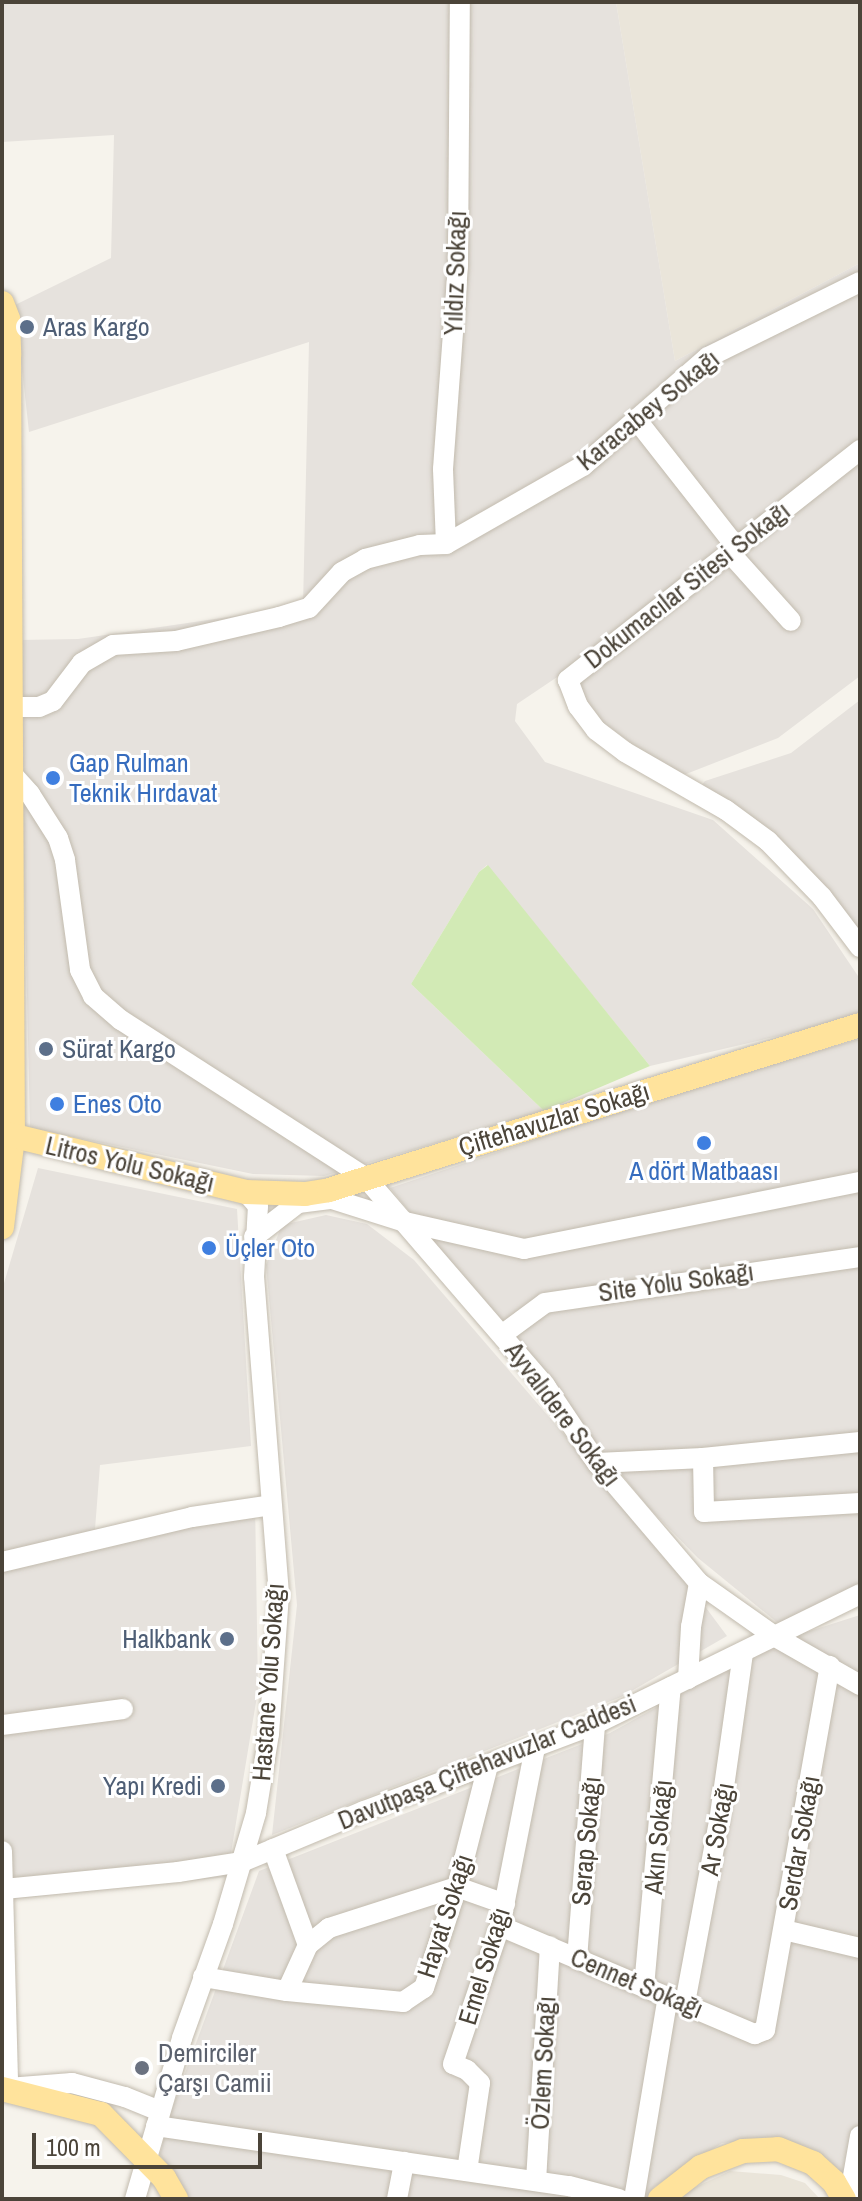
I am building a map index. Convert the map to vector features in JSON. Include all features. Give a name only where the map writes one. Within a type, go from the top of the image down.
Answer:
[{"type":"main road","points":[[2,303],[8,319],[12,774],[2,1227]]},
{"type":"main road","name":"Çiftehavuzlar Sokağı","points":[[246,1192],[305,1194],[352,1188],[860,1025]]},
{"type":"main road","name":"Litros Yolu Sokağı","points":[[6,1131],[246,1192]]},
{"type":"main road","points":[[5,2089],[101,2114],[164,2178],[176,2199]]},
{"type":"main road","points":[[660,2199],[701,2167],[743,2151],[778,2149],[813,2163],[834,2182],[846,2199]]},
{"type":"street","name":"Yıldız Sokağı","points":[[446,544],[443,469],[458,266],[460,2]]},
{"type":"street","name":"Karacabey Sokağı","points":[[11,707],[39,707],[53,701],[82,663],[113,645],[176,641],[309,608],[342,572],[365,559],[420,545],[446,544],[583,466],[708,357],[860,282]]},
{"type":"street","points":[[636,419],[791,621]]},
{"type":"street","name":"Dokumacılar Sitesi Sokağı","points":[[860,450],[568,680],[586,718],[625,752],[726,810],[768,841],[822,897],[860,947]]},
{"type":"street","points":[[12,774],[30,794],[58,838],[65,860],[80,970],[93,996],[121,1020],[352,1188],[405,1222],[524,1249],[860,1182]]},
{"type":"street","points":[[860,1025],[860,1036]]},
{"type":"street","points":[[254,1237],[298,1203],[352,1188]]},
{"type":"street","name":"Ayvalıdere Sokağı","points":[[352,1188],[405,1222],[503,1334],[546,1387],[597,1463],[699,1583],[774,1636],[860,1685]]},
{"type":"street","name":"Hastane Yolu Sokağı","points":[[135,2199],[158,2118],[242,1862],[256,1813],[269,1734],[279,1594],[254,1277],[258,1206],[246,1192]]},
{"type":"street","name":"Site Yolu Sokağı","points":[[503,1334],[545,1303],[860,1257]]},
{"type":"street","points":[[597,1463],[703,1458],[860,1442]]},
{"type":"street","points":[[703,1458],[704,1512],[860,1503]]},
{"type":"street","points":[[2,1562],[192,1517],[271,1505]]},
{"type":"street","name":"Akın Sokağı","points":[[644,1987],[680,1683],[699,1583]]},
{"type":"street","name":"Davutpaşa Çiftehavuzlar Caddesi","points":[[4,1889],[178,1872],[242,1862],[364,1811],[595,1724],[860,1594]]},
{"type":"street","name":"Ar Sokağı","points":[[634,2199],[676,2000],[719,1822],[743,1653]]},
{"type":"street","name":"Serdar Sokağı","points":[[769,2021],[830,1666]]},
{"type":"street","points":[[2,1725],[123,1709]]},
{"type":"street","name":"Serap Sokağı","points":[[577,1959],[595,1724]]},
{"type":"street","name":"Emel Sokağı","points":[[467,2171],[480,2083],[467,2070],[453,2064],[500,1926],[535,1747]]},
{"type":"street","name":"Hayat Sokağı","points":[[203,1977],[287,1991],[403,2002],[424,1988],[457,1887],[488,1765]]},
{"type":"street","points":[[273,1849],[308,1945]]},
{"type":"street","points":[[2,1851],[5,2089],[72,2083],[125,2097],[158,2118],[404,2162],[536,2181],[619,2199]]},
{"type":"street","points":[[287,1991],[308,1945],[329,1928],[457,1887],[505,1904]]},
{"type":"street","name":"Cennet Sokağı","points":[[500,1926],[755,2034],[765,2030],[769,2021]]},
{"type":"street","points":[[784,1930],[860,1948]]},
{"type":"street","name":"Özlem Sokağı","points":[[536,2181],[550,1946]]},
{"type":"street","points":[[846,2199],[860,2136]]},
{"type":"street","points":[[397,2199],[404,2162]]},
{"type":"shaded area","points":[[2,2],[616,2],[675,361],[860,263],[860,676],[778,738],[681,776],[672,774],[600,720],[580,690],[584,659],[517,704],[515,721],[545,762],[713,820],[813,909],[860,979],[860,1017],[650,1066],[487,865],[479,872],[411,984],[544,1111],[324,1176],[253,1174],[30,1128],[19,640],[78,639],[303,606],[309,342],[29,432],[15,305],[111,258],[114,135],[2,142]]},
{"type":"shaded area","points":[[616,2],[860,2],[860,263],[675,361]]},
{"type":"shaded area","points":[[860,700],[860,938],[702,785],[705,781],[791,753]]},
{"type":"shaded area","points":[[860,1039],[860,1589],[778,1623],[698,1558],[648,1507],[390,1188],[702,1084]]},
{"type":"shaded area","points":[[38,1168],[237,1209],[251,1446],[100,1465],[95,1529],[255,1500],[258,1690],[227,1877],[13,1899],[2,2081],[2,1290]]},
{"type":"shaded area","points":[[326,1215],[367,1224],[414,1260],[660,1546],[727,1636],[621,1697],[272,1835],[297,1605],[266,1265],[282,1225]]},
{"type":"shaded area","points":[[860,1615],[860,2199],[856,2199],[815,2150],[770,2139],[722,2143],[654,2187],[646,2199],[183,2199],[160,2154],[169,2117],[259,1871],[610,1733],[772,1643]]},
{"type":"shaded area","points":[[730,2171],[781,2175],[805,2183],[820,2199],[678,2199],[685,2192]]},
{"type":"green space","points":[[488,865],[650,1066],[544,1111],[411,984],[479,872]]},
{"type":"place","name":"Aras Kargo","points":[[27,327]]},
{"type":"place","name":"Gap Rulman Teknik Hırdavat","points":[[53,778]]},
{"type":"place","name":"Sürat Kargo","points":[[46,1049]]},
{"type":"place","name":"Enes Oto","points":[[57,1104]]},
{"type":"place","name":"A dört Matbaası","points":[[704,1143]]},
{"type":"place","name":"Üçler Oto","points":[[209,1248]]},
{"type":"place","name":"Halkbank","points":[[227,1639]]},
{"type":"place","name":"Yapı Kredi","points":[[218,1786]]},
{"type":"place","name":"Demirciler Çarşı Camii","points":[[142,2068]]}]
